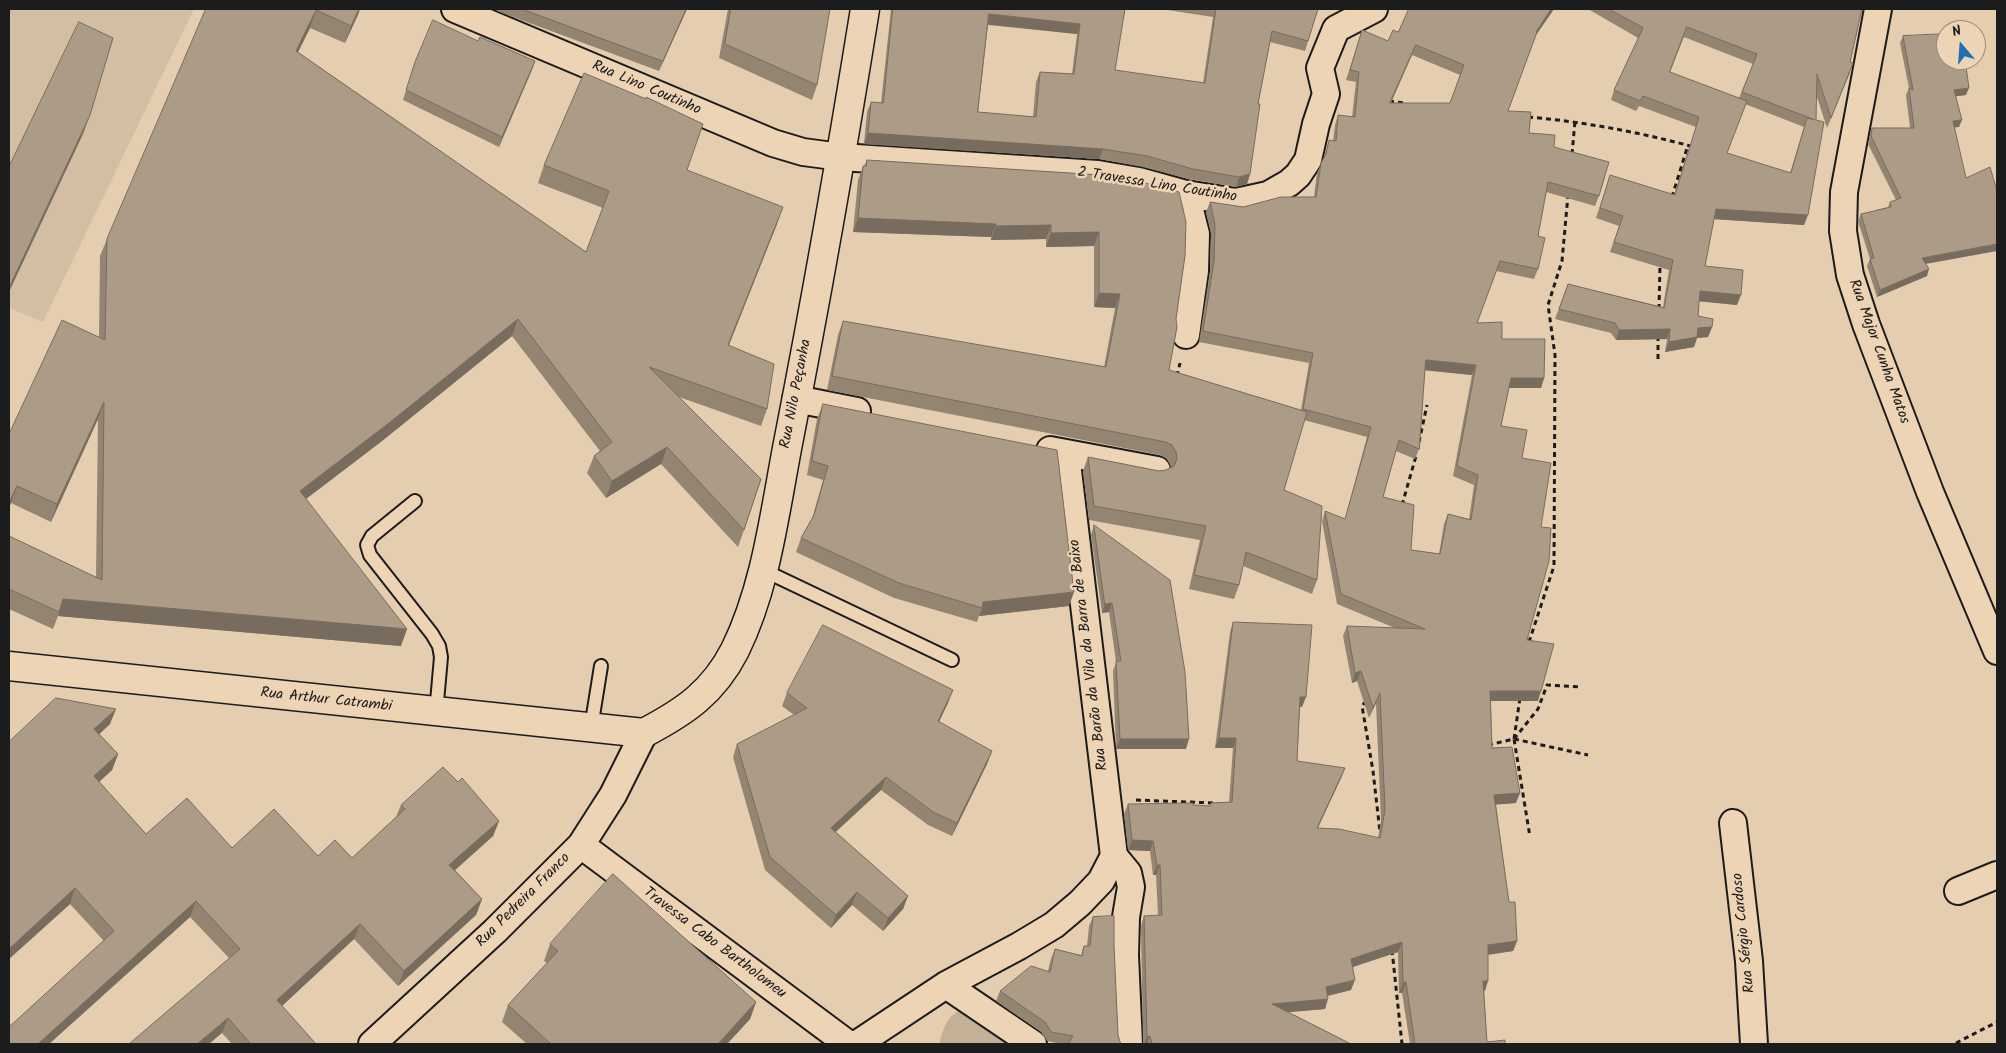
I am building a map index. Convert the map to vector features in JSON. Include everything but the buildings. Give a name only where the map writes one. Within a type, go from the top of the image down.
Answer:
[{"type":"main road","name":"Rua Nilo Peçanha","points":[[644,733],[680,714],[710,687],[734,652],[752,611],[763,570],[796,399],[841,157],[865,9]]},
{"type":"main road","name":"Rua Arthur Catrambi","points":[[9,666],[436,713],[644,733]]},
{"type":"street","name":"Rua Lino Coutinho","points":[[455,9],[773,143],[803,152],[841,157]]},
{"type":"street","name":"2 Travessa Lino Coutinho","points":[[841,157],[1098,174],[1139,181],[1186,194],[1236,202],[1268,196],[1298,175],[1308,160],[1316,124],[1326,94],[1320,68],[1336,29],[1374,9]]},
{"type":"street","name":"Rua Major Cunha Matos","points":[[1878,9],[1844,192],[1843,231],[1850,275],[1866,324],[1927,483],[1997,651]]},
{"type":"street","points":[[1186,194],[1196,234],[1195,271],[1186,335]]},
{"type":"street","points":[[796,399],[883,417]]},
{"type":"street","points":[[1028,446],[1157,470]]},
{"type":"street","name":"Rua Barão da Vila da Barra de Baixo","points":[[1066,454],[1114,856],[1128,873],[1131,887],[1126,917],[1125,955],[1128,1044]]},
{"type":"street","name":"Rua Pedreira Franco","points":[[372,1044],[495,931],[581,845],[613,794],[644,733]]},
{"type":"street","name":"Rua Sérgio Cardoso","points":[[1733,823],[1749,962],[1754,1044]]},
{"type":"street","name":"Travessa Cabo Bartholomeu","points":[[581,845],[848,1044]]},
{"type":"street","points":[[857,1044],[946,985],[1054,925],[1080,903],[1101,881],[1114,856]]},
{"type":"street","points":[[1958,891],[1997,875]]},
{"type":"street","points":[[946,985],[1032,1044]]},
{"type":"lane","points":[[415,501],[372,536],[367,546],[370,556],[432,634],[439,646],[441,657],[436,713]]},
{"type":"lane","points":[[763,570],[952,660]]},
{"type":"lane","points":[[591,728],[601,666]]},
{"type":"path","points":[[1383,101],[1412,104]]},
{"type":"path","points":[[1526,117],[1575,121],[1644,134],[1697,148]]},
{"type":"path","points":[[1572,159],[1575,121]]},
{"type":"path","points":[[1672,199],[1688,146]]},
{"type":"path","points":[[1528,647],[1554,566],[1555,355],[1548,305],[1562,262],[1569,187]]},
{"type":"path","points":[[1659,313],[1660,258]]},
{"type":"path","points":[[1658,332],[1658,359]]},
{"type":"path","points":[[1176,383],[1186,335]]},
{"type":"path","points":[[1400,509],[1414,466],[1427,405]]},
{"type":"path","points":[[1545,566],[1554,566]]},
{"type":"path","points":[[1514,739],[1538,708],[1547,685],[1581,687]]},
{"type":"path","points":[[1521,693],[1514,739],[1530,837]]},
{"type":"path","points":[[1369,699],[1362,706],[1373,771],[1380,838]]},
{"type":"path","points":[[1486,745],[1514,739],[1588,754]]},
{"type":"path","points":[[1373,771],[1382,769]]},
{"type":"path","points":[[1107,798],[1223,804]]},
{"type":"path","points":[[1391,940],[1402,1044]]},
{"type":"path","points":[[1385,955],[1393,959]]},
{"type":"path","points":[[1956,1043],[1997,1022]]},
{"type":"shaded area","points":[[9,9],[194,9],[43,322],[9,308]]},
{"type":"shaded area","points":[[964,1009],[1023,1044],[939,1044],[944,1028],[950,1018],[953,1014]]}]
